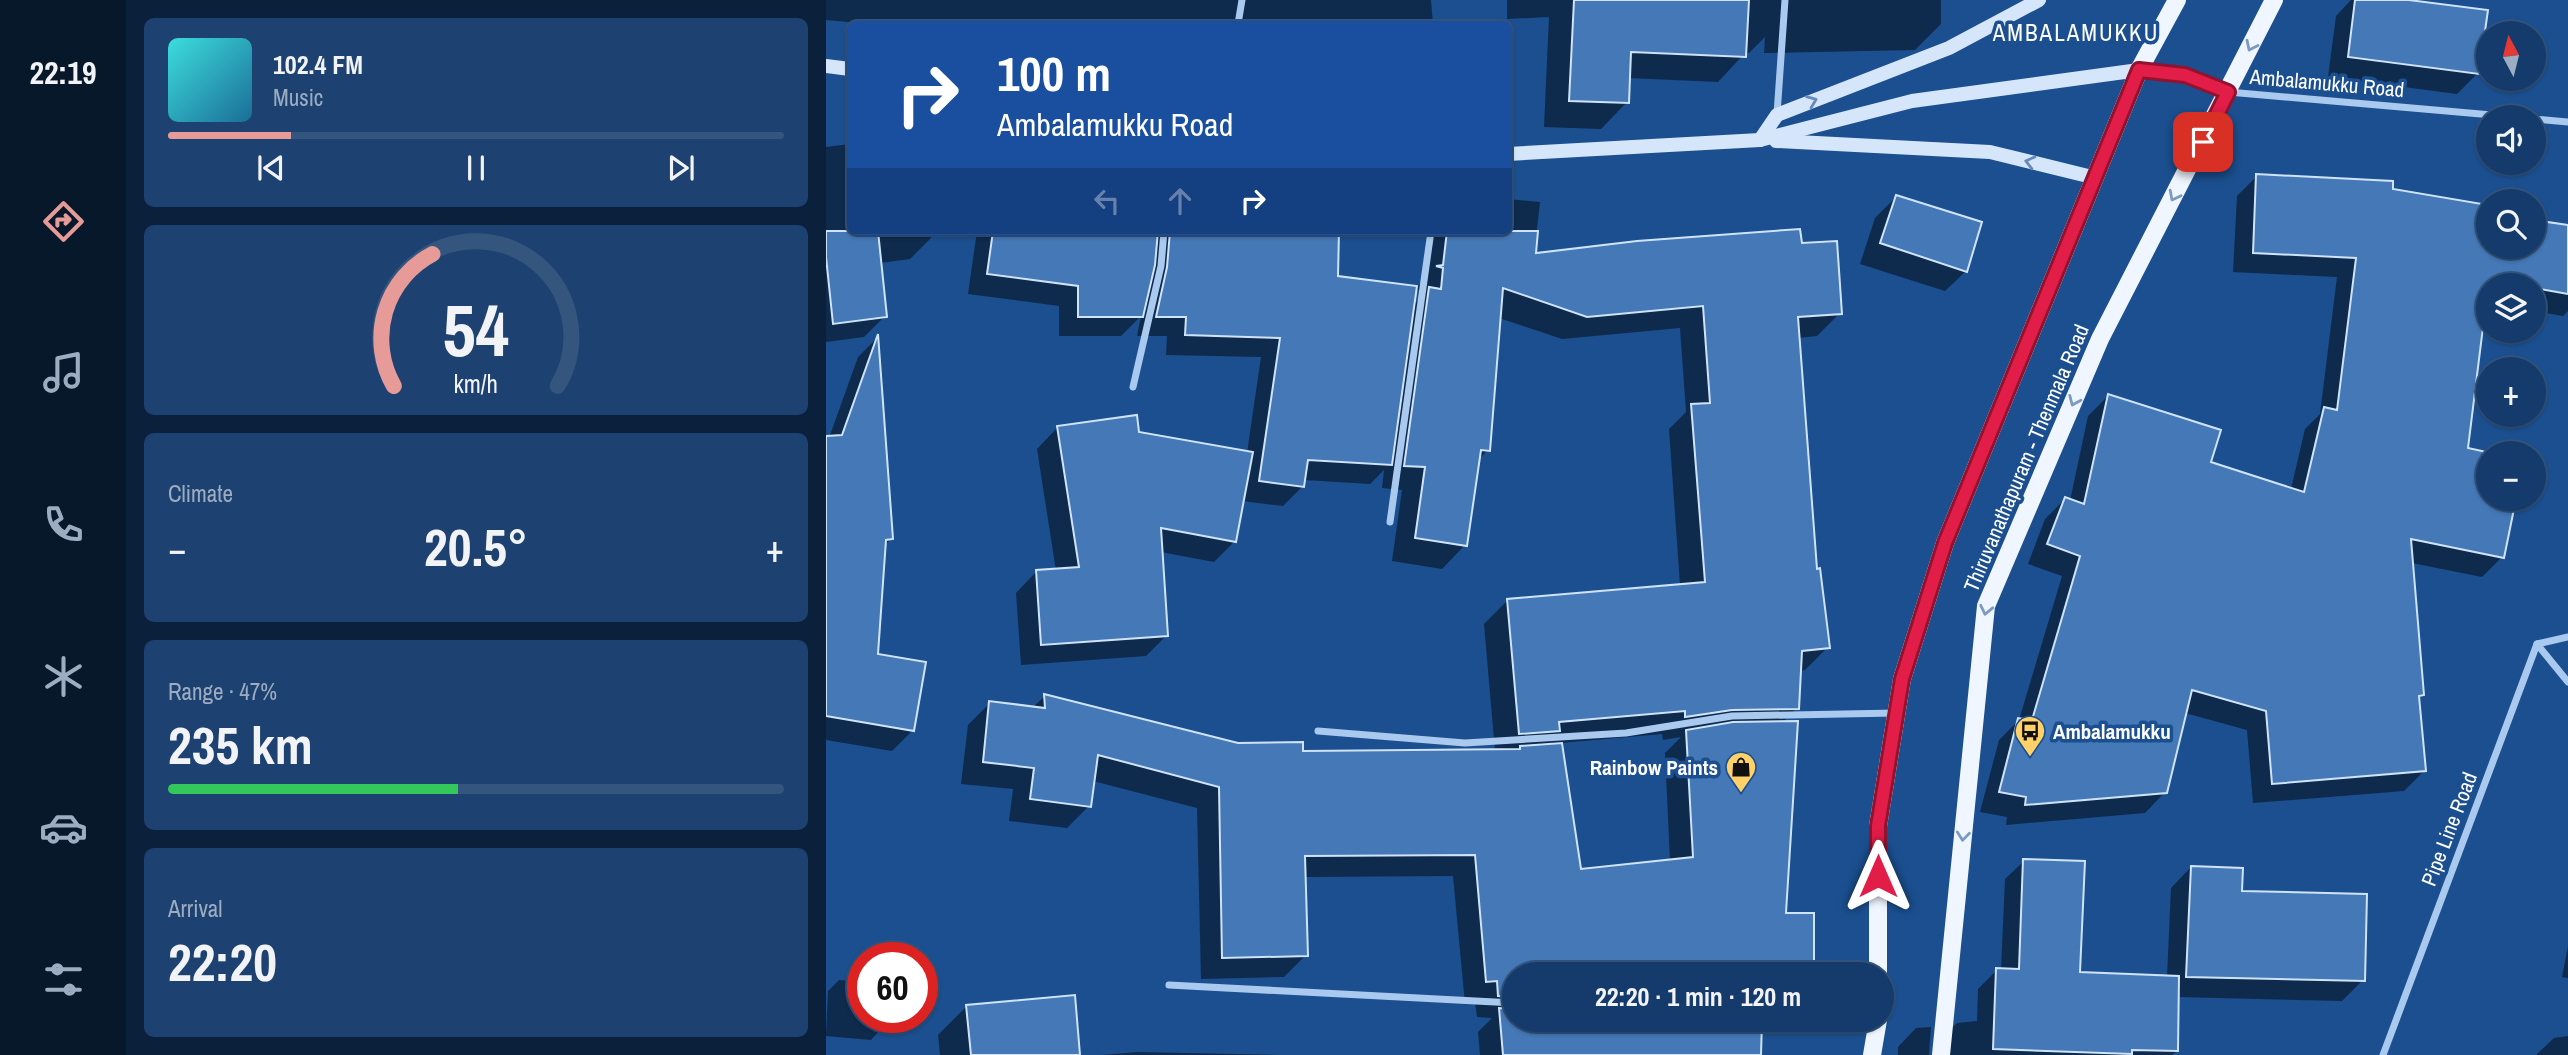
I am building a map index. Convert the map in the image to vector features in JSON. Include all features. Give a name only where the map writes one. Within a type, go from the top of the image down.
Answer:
[{"type":"main road","points":[[1760,140],[1777,114],[1949,48],[2039,0]]},
{"type":"main road","points":[[1878,962],[1878,826],[1902,679],[1945,543],[2139,70],[2176,0]]},
{"type":"main road","name":"Thiruvanathapuram - Thenmala Road","points":[[1941,1055],[1986,606],[2101,339],[2274,0]]},
{"type":"main road","points":[[826,66],[847,69]]},
{"type":"main road","points":[[1760,140],[1912,101],[2139,70]]},
{"type":"main road","points":[[1512,154],[1760,140],[1990,152],[2096,178]]},
{"type":"main road","points":[[1872,1055],[1876,1032]]},
{"type":"street","points":[[1238,21],[1242,0]]},
{"type":"street","points":[[1777,114],[1785,0]]},
{"type":"street","name":"Ambalamukku Road","points":[[2139,70],[2185,75],[2228,92],[2476,114]]},
{"type":"street","points":[[2546,120],[2568,122]]},
{"type":"street","points":[[1133,387],[1161,266],[1164,235]]},
{"type":"street","points":[[1390,522],[1430,235]]},
{"type":"street","points":[[2568,637],[2537,645],[2568,681]]},
{"type":"street","name":"Pipe Line Road","points":[[2383,1055],[2537,645]]},
{"type":"street","points":[[1318,731],[1465,743],[1626,733],[1732,716],[1897,713]]},
{"type":"street","points":[[1169,985],[1502,1002]]},
{"type":"building","points":[[1574,0],[1749,0],[1746,57],[1631,52],[1629,103],[1569,101]]},
{"type":"building","points":[[2355,0],[2409,0],[2488,10],[2486,21],[2476,21],[2476,74],[2348,57]]},
{"type":"building","points":[[2256,174],[2393,181],[2393,189],[2476,203],[2476,259],[2546,259],[2546,222],[2568,225],[2568,294],[2546,290],[2546,273],[2476,273],[2476,343],[2481,343],[2479,357],[2476,357],[2476,384],[2468,448],[2476,450],[2476,511],[2514,511],[2504,558],[2411,539],[2424,695],[2419,696],[2426,771],[2272,784],[2266,711],[2192,690],[2167,793],[2025,805],[2026,797],[1999,792],[2018,718],[2032,720],[2080,556],[2047,544],[2065,497],[2084,504],[2108,394],[2221,430],[2211,462],[2304,492],[2324,407],[2337,410],[2356,258],[2253,253]]},
{"type":"building","points":[[1896,195],[1982,222],[1967,272],[1880,243]]},
{"type":"building","points":[[1800,229],[1802,243],[1837,241],[1842,314],[1798,317],[1817,569],[1820,568],[1830,648],[1802,651],[1799,709],[1732,710],[1685,717],[1685,711],[1559,722],[1560,731],[1519,734],[1507,599],[1705,582],[1691,404],[1710,403],[1703,306],[1587,317],[1503,288],[1490,451],[1481,450],[1467,546],[1415,538],[1425,467],[1404,466],[1429,287],[1441,289],[1443,268],[1436,266],[1443,265],[1447,235],[1512,235],[1512,231],[1538,231],[1536,253],[1637,241]]},
{"type":"building","points":[[826,231],[847,231],[847,235],[878,235],[887,317],[833,324]]},
{"type":"building","points":[[992,235],[1158,235],[1155,265],[1143,317],[1078,317],[1078,286],[987,274]]},
{"type":"building","points":[[1170,235],[1339,235],[1338,276],[1417,286],[1392,465],[1308,460],[1304,487],[1259,481],[1280,338],[1185,335],[1186,317],[1156,317],[1167,267]]},
{"type":"building","points":[[878,334],[893,539],[886,540],[878,654],[926,662],[914,731],[826,716],[826,436],[842,435]]},
{"type":"building","points":[[1137,415],[1139,432],[1253,452],[1236,542],[1161,528],[1168,636],[1041,645],[1036,570],[1079,567],[1057,426]]},
{"type":"building","points":[[1044,694],[1238,743],[1303,742],[1303,751],[1520,749],[1520,746],[1562,743],[1581,869],[1693,857],[1686,730],[1733,722],[1798,721],[1786,913],[1814,913],[1814,962],[1502,962],[1502,996],[1498,996],[1497,981],[1486,982],[1475,855],[1305,856],[1308,956],[1222,958],[1219,787],[1098,755],[1091,807],[1030,799],[1034,768],[983,762],[989,701],[1045,708]]},
{"type":"building","points":[[2023,859],[2085,861],[2080,972],[2179,976],[2178,1051],[2132,1050],[2132,1054],[1993,1049],[1996,968],[2019,969]]},
{"type":"building","points":[[2191,866],[2243,868],[2242,891],[2367,894],[2365,981],[2186,977]]},
{"type":"building","points":[[1075,995],[1080,1055],[971,1055],[966,1005]]},
{"type":"building","points":[[1499,1008],[1502,1008],[1502,1032],[1762,1032],[1761,1055],[1503,1055]]},
{"type":"place","name":"Ambalamukku","points":[[2030,758]]},
{"type":"place","name":"Rainbow Paints","points":[[1741,794]]},
{"type":"district","name":"AMBALAMUKKU","points":[[2076,32]]},
{"type":"route","points":[[1878,876],[1878,826],[1902,679],[1945,543],[2139,70],[2185,75],[2228,92],[2203,142]]}]
